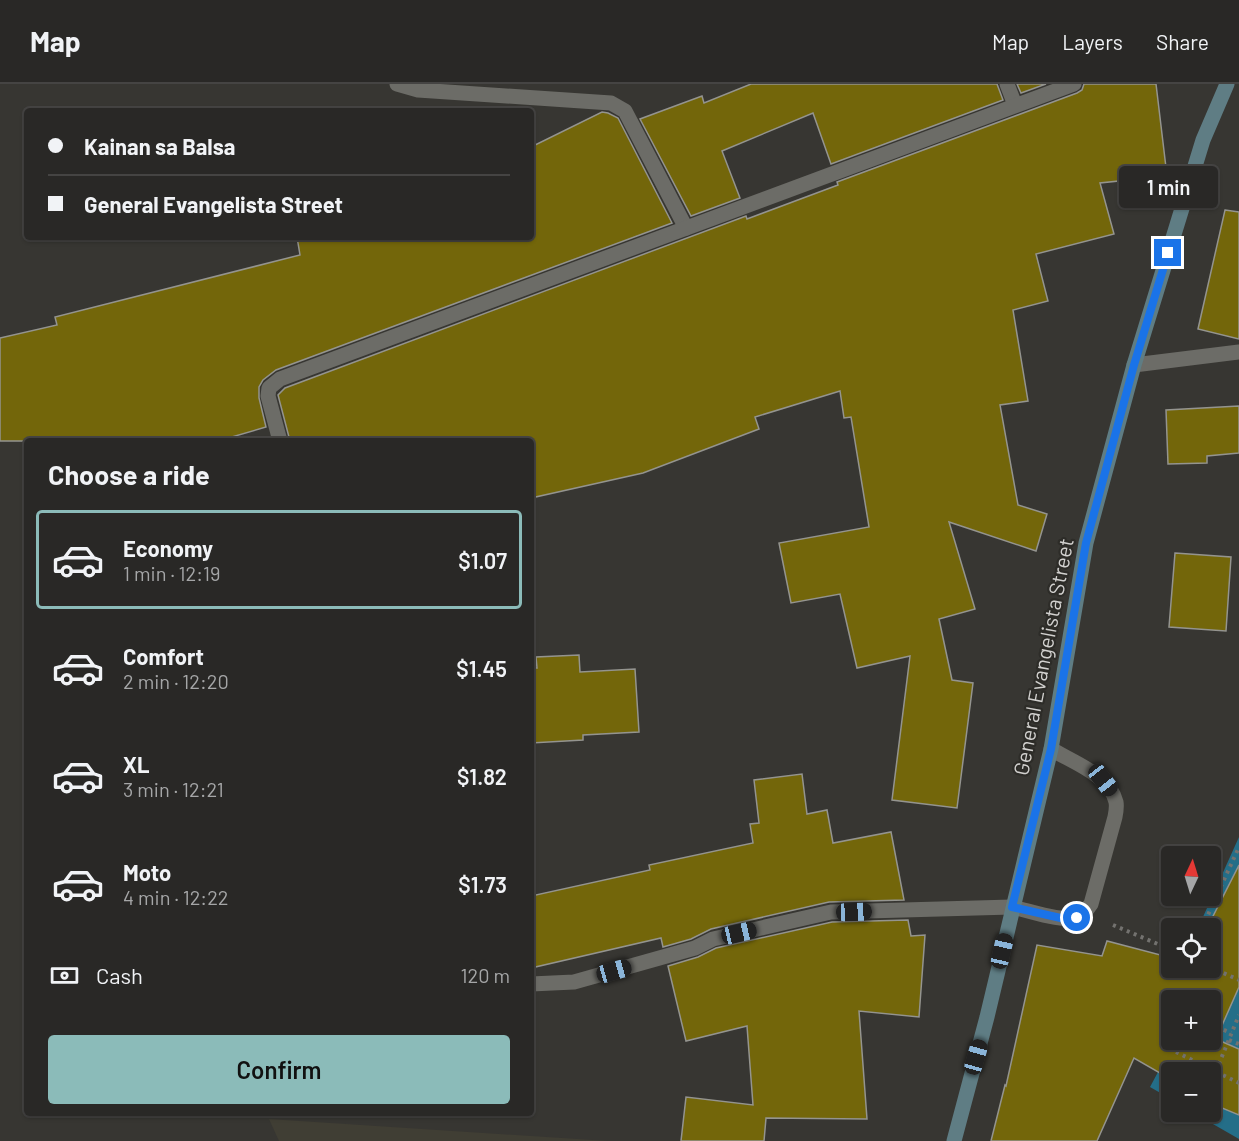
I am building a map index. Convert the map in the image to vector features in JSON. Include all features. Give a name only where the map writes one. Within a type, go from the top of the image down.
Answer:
[{"type":"main road","name":"General Evangelista Street","points":[[954,1141],[987,1017],[1051,749],[1086,543],[1134,365],[1203,140],[1227,84]]},
{"type":"street","points":[[397,84],[418,90],[612,103],[626,111],[686,228]]},
{"type":"street","points":[[1007,84],[1015,105]]},
{"type":"street","points":[[279,438],[268,396],[269,388],[280,379],[1074,84]]},
{"type":"street","points":[[1134,365],[1239,352]]},
{"type":"street","points":[[534,984],[573,982],[696,948],[713,939],[831,912],[1012,907],[1065,919],[1077,918],[1090,904],[1115,817],[1116,803],[1112,792],[1103,780],[1051,749]]},
{"type":"path","points":[[1207,918],[1239,846]]},
{"type":"path","points":[[1084,913],[1161,945]]},
{"type":"path","points":[[1221,973],[1239,980]]},
{"type":"path","points":[[1220,1062],[1239,1015]]},
{"type":"path","points":[[1221,1028],[1232,1033]]},
{"type":"path","points":[[1229,1040],[1239,1044]]},
{"type":"path","points":[[1176,1052],[1197,1062]]},
{"type":"path","points":[[1221,1074],[1239,1083]]},
{"type":"shaded area","points":[[269,1119],[608,1141],[279,1141]]},
{"type":"water","points":[[1239,837],[1239,1139],[1209,1122],[1221,1122],[1221,1062],[1163,1062],[1170,1050],[1221,1050],[1221,990],[1171,990],[1177,978],[1221,978],[1221,918],[1203,918],[1208,906],[1221,906],[1221,877]]},
{"type":"water","points":[[1161,1066],[1161,1093],[1150,1087]]},
{"type":"building","points":[[751,84],[997,84],[1003,100],[831,164],[813,113],[722,151],[740,198],[691,216],[640,119],[702,96],[704,103]]},
{"type":"building","points":[[1017,84],[1046,84],[1021,93]]},
{"type":"building","points":[[1084,84],[1156,84],[1167,176],[1100,183],[1114,234],[1036,254],[1048,301],[1013,310],[1028,401],[1000,405],[1018,505],[1047,514],[1036,551],[949,522],[975,609],[939,619],[952,680],[973,683],[957,808],[892,800],[910,656],[857,668],[840,594],[791,603],[779,543],[869,527],[851,417],[844,418],[840,391],[755,417],[759,429],[643,473],[534,497],[534,438],[289,438],[278,395],[285,388],[746,216],[747,219],[838,185],[837,182],[1082,90]]},
{"type":"building","points":[[602,112],[618,118],[672,223],[276,370],[263,380],[259,387],[259,398],[266,427],[228,438],[24,438],[24,441],[0,441],[0,338],[57,325],[55,317],[300,255],[298,240],[534,240],[534,146]]},
{"type":"building","points":[[1225,210],[1239,212],[1239,339],[1198,329]]},
{"type":"building","points":[[1239,406],[1239,453],[1207,456],[1207,463],[1168,464],[1166,410]]},
{"type":"building","points":[[1175,553],[1231,557],[1226,631],[1169,627]]},
{"type":"building","points":[[579,655],[580,672],[635,669],[639,732],[583,735],[583,740],[534,743],[536,657]]},
{"type":"building","points":[[802,774],[807,814],[827,810],[833,843],[891,832],[904,900],[829,902],[711,929],[691,939],[663,947],[661,938],[534,967],[534,895],[650,870],[649,865],[753,843],[750,824],[759,823],[754,780]]},
{"type":"building","points":[[1239,865],[1239,987],[1221,1028],[1221,990],[1161,990],[1161,1050],[1221,1050],[1221,1041],[1239,1049],[1239,1115],[1221,1108],[1221,1062],[1161,1062],[1161,1074],[1134,1058],[1097,1141],[991,1141],[1006,1086],[1037,945],[1102,956],[1107,941],[1161,955],[1161,978],[1221,978],[1221,918],[1212,918],[1218,906],[1221,906],[1221,900]]},
{"type":"building","points":[[908,920],[911,936],[925,935],[919,1017],[859,1011],[867,1119],[766,1118],[764,1141],[681,1141],[686,1097],[753,1105],[747,1026],[686,1041],[668,966],[698,957],[716,948],[832,922]]},
{"type":"route","points":[[1077,918],[1065,919],[1012,907],[1051,749],[1086,543],[1134,365],[1168,253]]}]
